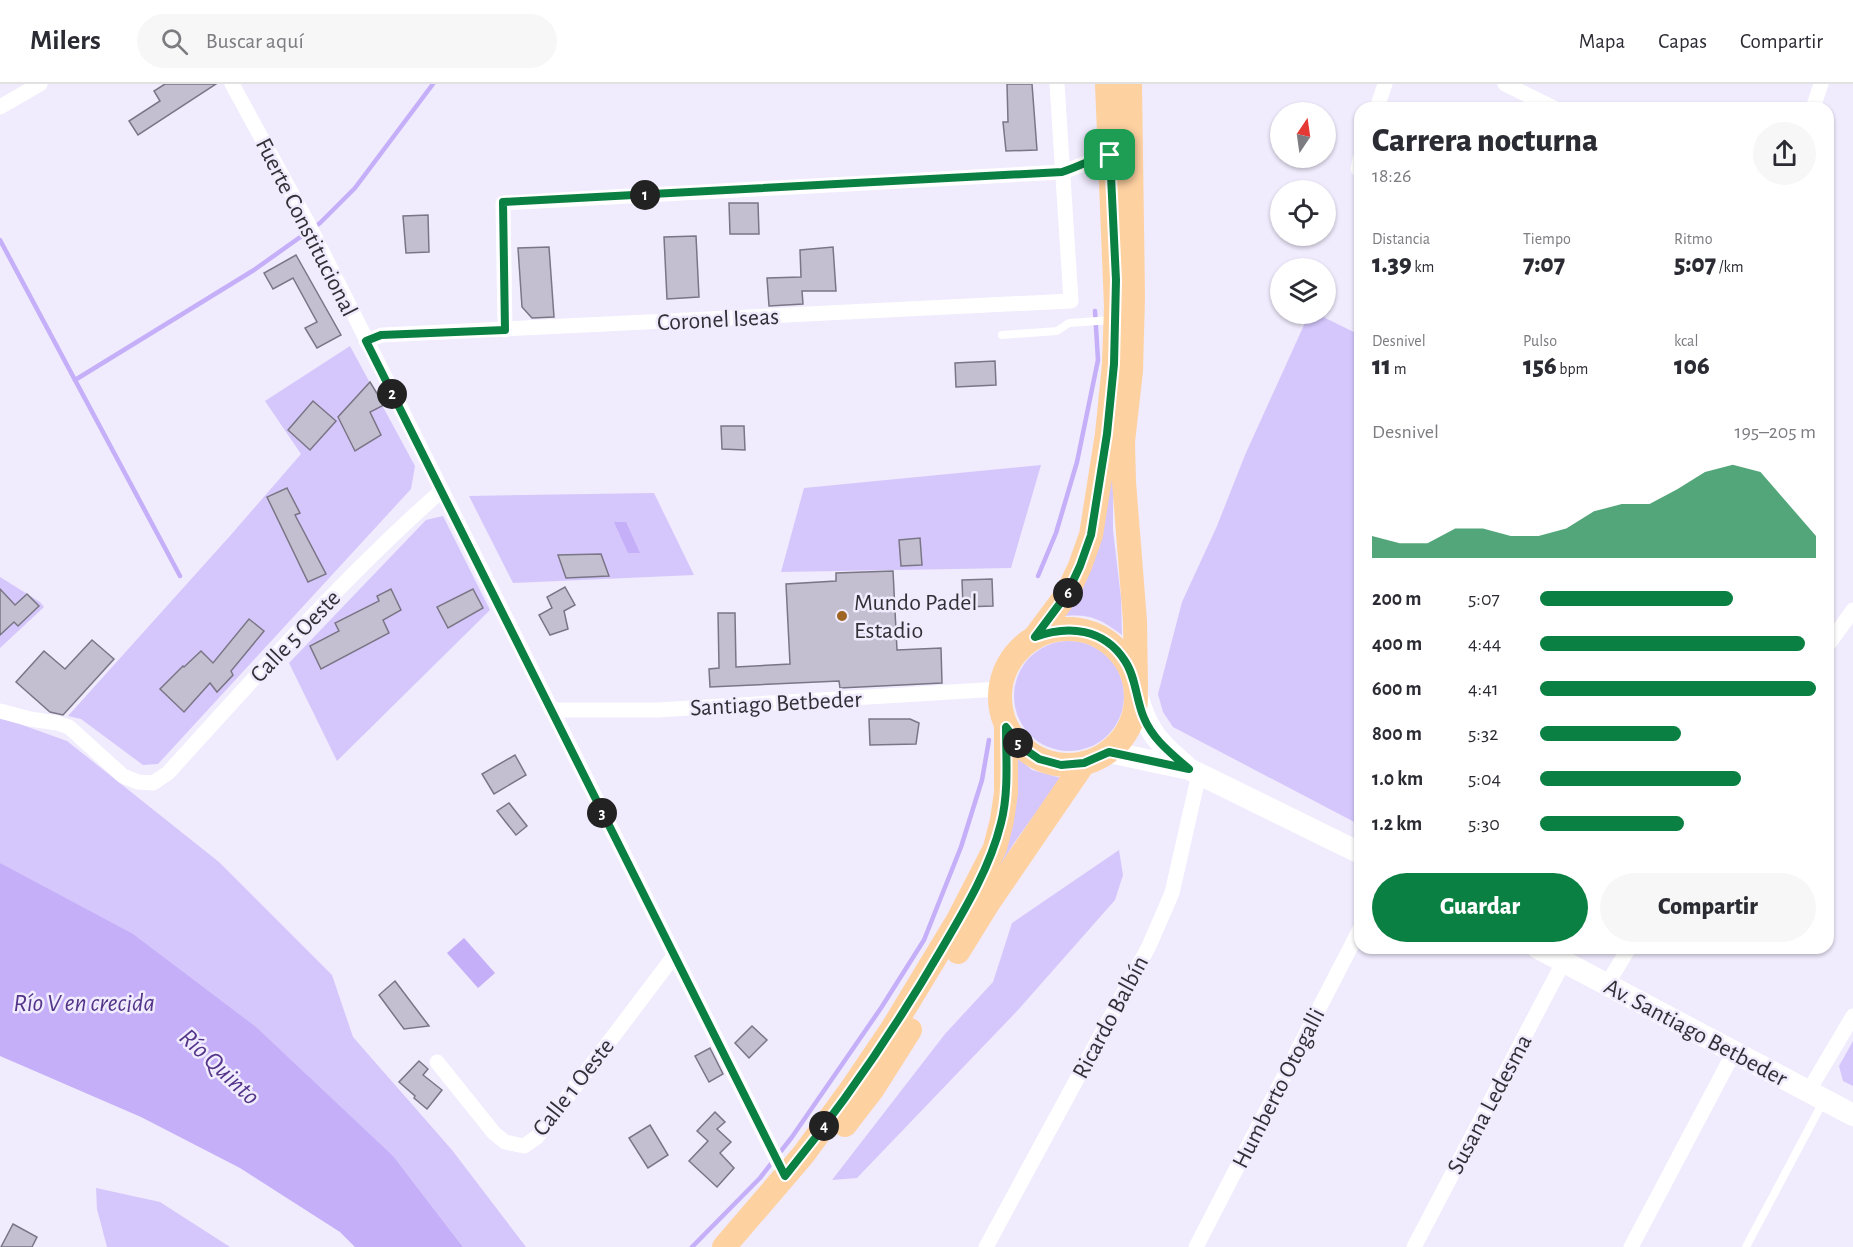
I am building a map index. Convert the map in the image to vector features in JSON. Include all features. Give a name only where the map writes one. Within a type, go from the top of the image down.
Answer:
[{"type":"main road","points":[[1107,84],[1116,320],[1108,422],[1091,535],[1067,594],[1035,637],[1018,650],[1006,668],[1000,689],[1000,709],[1006,727],[1020,746],[1039,759],[1061,765],[1084,763],[1109,752],[1123,737],[1132,719],[1136,690],[1135,621],[1123,452],[1131,371],[1133,297],[1130,84]]},
{"type":"main road","points":[[1035,637],[1054,630],[1075,629],[1095,635],[1112,646],[1126,661],[1144,719],[1162,746],[1194,772]]},
{"type":"main road","points":[[724,1247],[785,1176],[852,1088],[892,1029],[958,920],[994,848],[1002,820],[1006,793],[1006,727]]},
{"type":"main road","points":[[1109,752],[1194,772],[1354,850]]},
{"type":"main road","points":[[744,1247],[872,1090],[989,902],[1084,763]]},
{"type":"main road","name":"Av. Santiago Betbeder","points":[[1549,954],[1853,1115]]},
{"type":"street","points":[[0,107],[40,84]]},
{"type":"street","name":"Fuerte Constitucional","points":[[232,84],[309,225],[785,1176]]},
{"type":"street","points":[[1057,84],[1062,172]]},
{"type":"street","points":[[1379,102],[1385,84]]},
{"type":"street","points":[[1505,84],[1542,102]]},
{"type":"street","points":[[1815,102],[1821,84]]},
{"type":"street","points":[[505,330],[503,202],[1062,172],[1081,166],[1095,158],[1110,155]]},
{"type":"street","name":"Coronel Iseas","points":[[366,341],[381,335],[1071,301],[1062,172]]},
{"type":"street","name":"Calle 5 Oeste","points":[[0,711],[69,727],[123,776],[138,782],[153,783],[168,773],[266,665],[405,524],[441,491]]},
{"type":"street","points":[[1834,637],[1853,610]]},
{"type":"street","name":"Santiago Betbeder","points":[[551,710],[657,710],[1000,689]]},
{"type":"street","name":"Ricardo Balbín","points":[[986,1247],[1149,945],[1172,893],[1194,772]]},
{"type":"street","name":"Humberto Otogalli","points":[[1196,1247],[1354,941]]},
{"type":"street","points":[[1607,984],[1625,954]]},
{"type":"street","name":"Calle 1 Oeste","points":[[437,1062],[494,1133],[505,1142],[524,1146],[537,1137],[674,956]]},
{"type":"street","name":"Susana Ledesma","points":[[1414,1247],[1564,962]]},
{"type":"street","points":[[1816,1096],[1853,1016]]},
{"type":"street","points":[[1631,1247],[1734,1052]]},
{"type":"lane","points":[[1002,336],[1057,331],[1069,324],[1116,320]]},
{"type":"lane","points":[[1746,1247],[1816,1096]]},
{"type":"shaded area","points":[[1336,323],[1354,332],[1354,822],[1173,727],[1163,712],[1158,694],[1182,602],[1217,526],[1245,455],[1304,324]]},
{"type":"shaded area","points":[[350,346],[415,466],[411,489],[158,764],[143,765],[81,719],[68,716],[301,454],[265,401]]},
{"type":"shaded area","points":[[1041,465],[1011,568],[781,572],[804,488]]},
{"type":"shaded area","points":[[1113,470],[1113,530],[1121,598],[1122,635],[1093,618],[1060,616]]},
{"type":"shaded area","points":[[654,493],[694,575],[513,583],[469,496]]},
{"type":"shaded area","points":[[443,516],[490,610],[337,761],[289,663],[426,520]]},
{"type":"shaded area","points":[[0,577],[40,602],[44,607],[0,648]]},
{"type":"shaded area","points":[[1069,641],[1090,645],[1108,657],[1120,675],[1124,696],[1120,717],[1108,735],[1090,747],[1069,751],[1048,747],[1030,735],[1018,717],[1014,696],[1018,675],[1030,657],[1048,645]]},
{"type":"shaded area","points":[[0,717],[67,741],[219,862],[332,975],[353,1037],[452,1150],[526,1247],[463,1247],[394,1157],[0,863]]},
{"type":"shaded area","points":[[1012,753],[1032,770],[1061,778],[1014,843],[924,990],[980,889]]},
{"type":"shaded area","points":[[1119,850],[1123,875],[1115,900],[1018,1010],[857,1178],[832,1180],[945,1034],[993,982],[1012,923]]},
{"type":"shaded area","points":[[1853,1041],[1853,1086],[1843,1081],[1839,1066]]},
{"type":"shaded area","points":[[96,1188],[160,1202],[230,1247],[107,1247],[97,1209]]},
{"type":"water","points":[[614,522],[626,522],[640,553],[628,553]]},
{"type":"water","name":"Río V en crecida","points":[[0,863],[133,934],[256,1027],[394,1157],[463,1247],[355,1247],[340,1232],[240,1168],[141,1117],[0,1056]]},
{"type":"water","points":[[464,938],[495,973],[478,988],[447,953]]},
{"type":"building","points":[[165,84],[216,84],[138,135],[129,121],[160,101],[154,91]]},
{"type":"building","points":[[1007,84],[1032,84],[1037,150],[1006,151],[1003,122],[1008,122]]},
{"type":"building","points":[[729,203],[758,203],[759,234],[730,234]]},
{"type":"building","points":[[428,215],[429,252],[406,253],[403,216]]},
{"type":"building","points":[[696,236],[699,297],[667,299],[664,237]]},
{"type":"building","points":[[549,247],[554,317],[532,318],[522,307],[518,248]]},
{"type":"building","points":[[833,247],[836,291],[802,291],[803,304],[769,306],[767,278],[801,277],[800,250]]},
{"type":"building","points":[[296,255],[341,335],[317,348],[305,328],[317,322],[293,278],[273,289],[264,273]]},
{"type":"building","points":[[995,361],[996,385],[956,387],[955,363]]},
{"type":"building","points":[[370,382],[384,405],[370,412],[381,435],[355,451],[338,417]]},
{"type":"building","points":[[313,401],[336,421],[310,450],[288,430]]},
{"type":"building","points":[[721,426],[744,426],[745,450],[722,449]]},
{"type":"building","points":[[287,488],[300,513],[295,515],[326,574],[308,582],[267,497]]},
{"type":"building","points":[[920,538],[922,565],[901,566],[899,540]]},
{"type":"building","points":[[601,554],[609,576],[566,578],[558,555]]},
{"type":"building","name":"Mundo Padel Estadio","points":[[893,571],[897,650],[941,648],[942,683],[840,688],[839,681],[710,687],[709,669],[719,668],[718,613],[735,613],[736,667],[790,664],[786,584],[836,581],[836,573]]},
{"type":"building","points":[[992,579],[993,606],[963,607],[962,580]]},
{"type":"building","points":[[565,587],[575,605],[564,611],[568,629],[550,635],[539,615],[552,608],[547,597]]},
{"type":"building","points":[[0,589],[15,605],[27,594],[39,606],[18,626],[14,622],[0,635]]},
{"type":"building","points":[[391,589],[401,610],[383,620],[389,633],[321,669],[310,646],[339,631],[335,623],[379,601],[377,596]]},
{"type":"building","points":[[473,589],[483,608],[448,628],[437,607]]},
{"type":"building","points":[[249,619],[264,631],[231,671],[233,675],[217,692],[210,683],[184,712],[160,689],[201,651],[213,663]]},
{"type":"building","points":[[92,640],[114,659],[63,715],[50,712],[16,682],[44,651],[65,669]]},
{"type":"building","points":[[869,719],[910,719],[919,723],[916,744],[870,745]]},
{"type":"building","points":[[515,755],[526,775],[494,794],[482,774]]},
{"type":"building","points":[[509,803],[527,826],[516,835],[497,811]]},
{"type":"building","points":[[395,981],[429,1026],[404,1029],[379,995]]},
{"type":"building","points":[[752,1026],[767,1040],[749,1058],[735,1043]]},
{"type":"building","points":[[710,1048],[723,1074],[709,1082],[695,1056]]},
{"type":"building","points":[[419,1061],[428,1069],[423,1075],[442,1090],[427,1109],[399,1082]]},
{"type":"building","points":[[715,1112],[725,1122],[717,1129],[731,1142],[720,1153],[734,1168],[717,1187],[689,1161],[708,1141],[697,1131]]},
{"type":"building","points":[[650,1125],[668,1155],[648,1168],[629,1138]]},
{"type":"building","points":[[13,1224],[37,1237],[32,1247],[1,1247]]},
{"type":"waterway","points":[[75,380],[254,270],[320,223],[355,188],[433,84]]},
{"type":"waterway","points":[[0,240],[180,576]]},
{"type":"waterway","points":[[1038,576],[1056,533],[1077,462],[1098,360],[1095,311]]},
{"type":"waterway","points":[[692,1247],[760,1178],[792,1137],[881,1008],[924,940],[961,847],[982,780],[989,740]]},
{"type":"place","name":"Mundo Padel Estadio","points":[[842,616]]},
{"type":"route","points":[[1110,155],[1116,308],[1114,364],[1107,434],[1091,535],[1067,594],[1035,637],[1054,630],[1075,629],[1095,635],[1112,646],[1126,661],[1144,719],[1162,746],[1189,769],[1109,752],[1084,763],[1061,765],[1039,759],[1020,746],[1006,727],[1006,793],[1002,820],[994,848],[958,920],[892,1029],[852,1088],[785,1176],[366,341],[381,335],[505,330],[503,202],[1062,172],[1081,166],[1095,158],[1110,155]]},
{"type":"water label","name":"Río Quinto","points":[[220,1066]]}]
